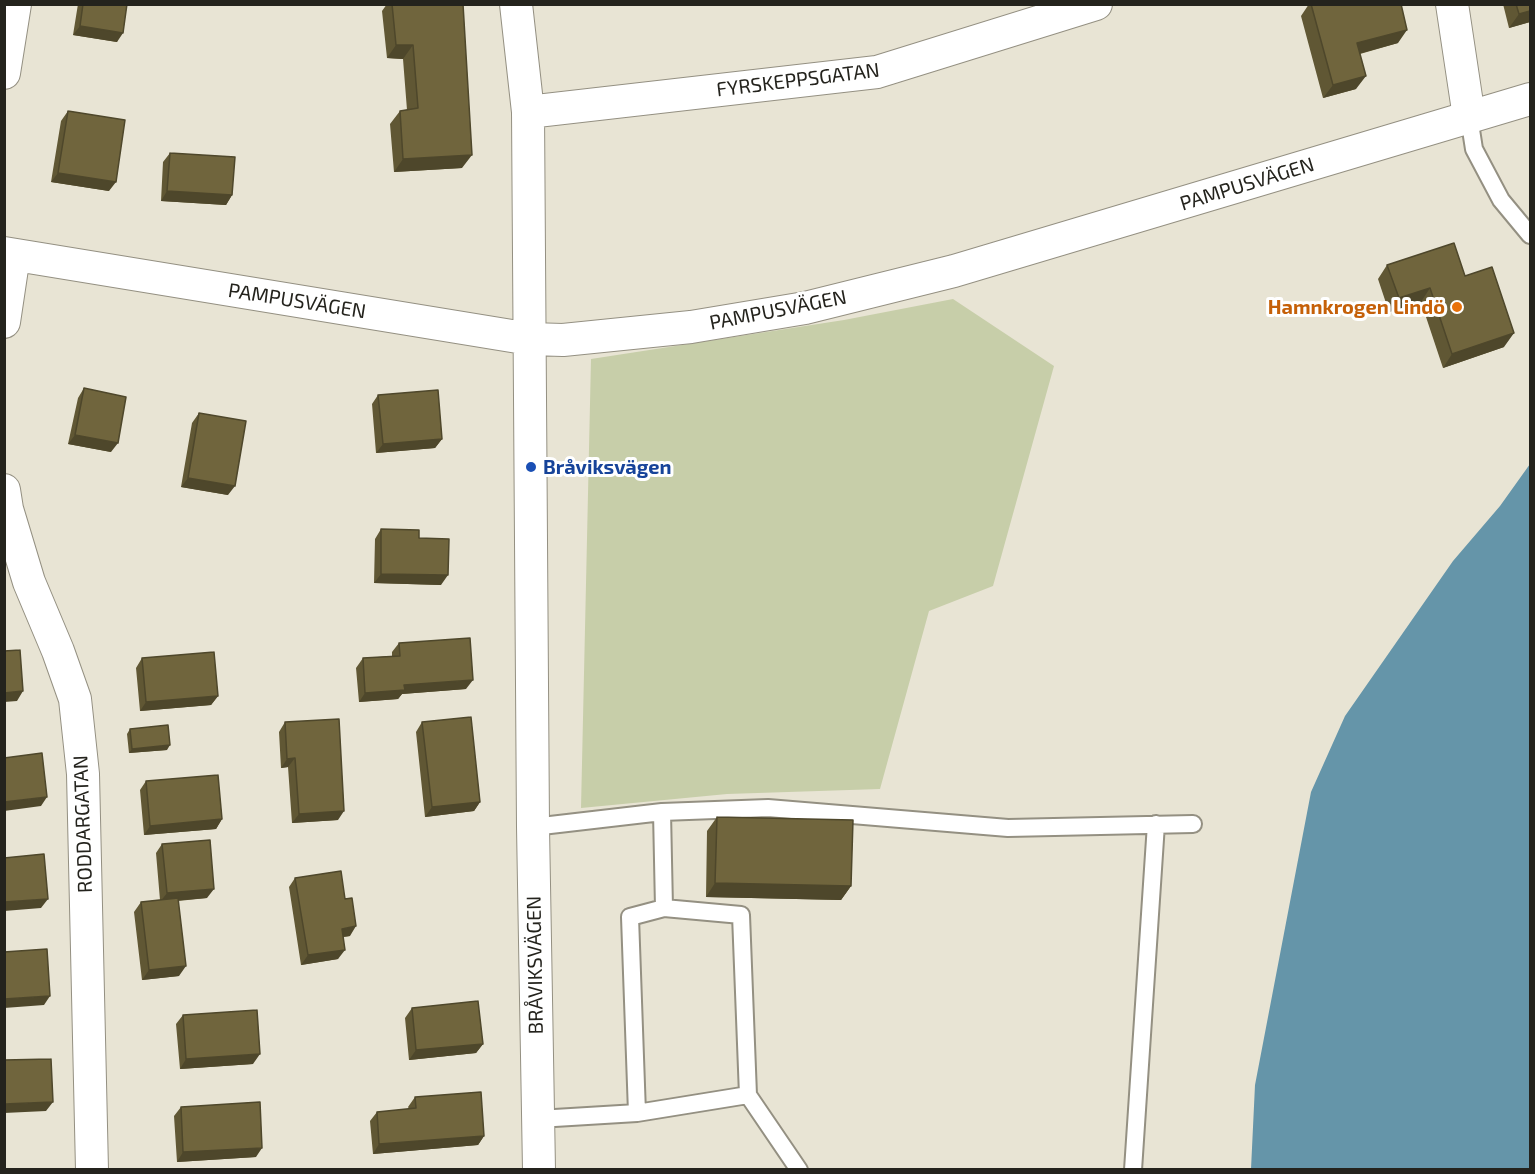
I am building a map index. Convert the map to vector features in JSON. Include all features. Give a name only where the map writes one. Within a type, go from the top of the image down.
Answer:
[{"type":"street","points":[[4,73],[15,4]]},
{"type":"street","name":"BRÅVIKSVÄGEN","points":[[516,4],[528,112],[533,827],[539,1170]]},
{"type":"street","name":"FYRSKEPPSGATAN","points":[[528,112],[878,72],[1096,4]]},
{"type":"street","points":[[1452,4],[1469,117]]},
{"type":"street","name":"PAMPUSVÄGEN","points":[[9,254],[530,339],[563,340],[691,327],[805,308],[954,271],[1530,99]]},
{"type":"street","points":[[4,322],[9,254]]},
{"type":"street","name":"RODDARGATAN","points":[[4,490],[7,508],[29,582],[75,699],[83,774],[92,1170]]},
{"type":"lane","points":[[1469,117],[1474,149],[1501,200],[1530,235]]},
{"type":"lane","points":[[533,827],[662,812],[768,808],[1008,828],[1193,824]]},
{"type":"lane","points":[[662,812],[664,908]]},
{"type":"lane","points":[[1132,1170],[1156,824]]},
{"type":"lane","points":[[637,1113],[630,917],[664,908],[741,915],[748,1095],[799,1170]]},
{"type":"lane","points":[[538,1119],[637,1113],[748,1095]]},
{"type":"green space","points":[[953,299],[1054,366],[993,586],[929,611],[880,789],[727,794],[581,808],[591,359],[844,320]]},
{"type":"water","points":[[1530,464],[1530,1169],[1251,1169],[1255,1085],[1311,792],[1345,716],[1453,561],[1500,506]]},
{"type":"building","points":[[83,4],[127,4],[123,33],[80,26]]},
{"type":"building","points":[[392,4],[463,4],[472,155],[403,159],[400,111],[418,108],[413,45],[396,45]]},
{"type":"building","points":[[1311,4],[1401,4],[1407,30],[1357,43],[1366,76],[1333,85]]},
{"type":"building","points":[[1516,4],[1530,4],[1530,11],[1519,14]]},
{"type":"building","points":[[68,111],[125,120],[116,182],[58,173]]},
{"type":"building","points":[[170,153],[235,157],[232,195],[167,191]]},
{"type":"building","name":"Hamnkrogen Lindö","points":[[1454,243],[1465,276],[1492,267],[1514,333],[1452,354],[1430,288],[1399,298],[1387,265]]},
{"type":"building","points":[[84,388],[126,397],[118,443],[75,435]]},
{"type":"building","points":[[438,390],[442,439],[383,444],[378,395]]},
{"type":"building","points":[[199,413],[246,421],[235,486],[188,478]]},
{"type":"building","points":[[381,529],[419,530],[419,538],[449,539],[448,575],[381,574]]},
{"type":"building","points":[[470,638],[473,680],[404,685],[405,690],[365,693],[363,658],[400,656],[399,643]]},
{"type":"building","points":[[20,650],[23,691],[4,693],[4,651]]},
{"type":"building","points":[[214,652],[218,696],[146,702],[142,658]]},
{"type":"building","points":[[471,717],[480,802],[432,807],[422,722]]},
{"type":"building","points":[[339,719],[344,811],[299,814],[295,758],[287,759],[285,722]]},
{"type":"building","points":[[168,725],[170,745],[132,749],[130,729]]},
{"type":"building","points":[[42,753],[47,797],[4,802],[4,758]]},
{"type":"building","points":[[218,775],[222,819],[150,826],[146,781]]},
{"type":"building","points":[[717,817],[853,820],[851,886],[715,883]]},
{"type":"building","points":[[210,840],[214,889],[167,893],[162,844]]},
{"type":"building","points":[[44,854],[48,899],[4,902],[4,858]]},
{"type":"building","points":[[341,871],[345,899],[352,898],[356,926],[342,929],[345,950],[308,955],[295,878]]},
{"type":"building","points":[[178,898],[186,966],[149,970],[141,902]]},
{"type":"building","points":[[47,949],[50,996],[4,999],[4,952]]},
{"type":"building","points":[[478,1001],[483,1044],[416,1050],[412,1008]]},
{"type":"building","points":[[257,1010],[260,1054],[186,1059],[183,1015]]},
{"type":"building","points":[[51,1059],[53,1102],[4,1104],[4,1060]]},
{"type":"building","points":[[481,1092],[484,1136],[379,1144],[377,1112],[416,1108],[415,1097]]},
{"type":"building","points":[[260,1102],[262,1148],[183,1152],[181,1107]]},
{"type":"place","name":"Hamnkrogen Lindö","points":[[1457,307]]},
{"type":"place","name":"Bråviksvägen","points":[[531,467]]}]
